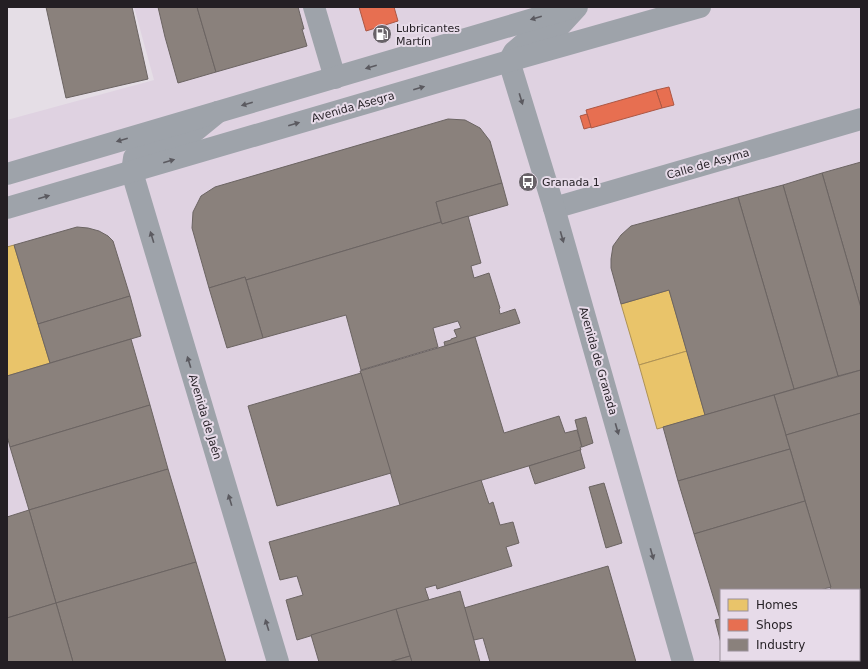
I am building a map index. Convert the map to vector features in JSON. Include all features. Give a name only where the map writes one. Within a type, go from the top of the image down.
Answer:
[{"type":"street","points":[[314,7],[335,78]]},
{"type":"street","points":[[7,174],[574,7]]},
{"type":"street","points":[[510,62],[514,52],[530,39],[555,31],[577,7]]},
{"type":"street","name":"Avenida Asegra","points":[[7,208],[700,7]]},
{"type":"street","name":"Avenida de Granada","points":[[510,62],[554,208],[683,662]]},
{"type":"street","points":[[132,172],[134,158],[154,147],[185,139],[218,112]]},
{"type":"street","name":"Calle de Asyma","points":[[554,208],[861,120]]},
{"type":"street","name":"Avenida de Jaén","points":[[132,172],[278,662]]},
{"type":"shaded area","points":[[134,7],[861,7],[861,662],[7,662],[7,120],[154,80]]},
{"type":"building: Homes","points":[[14,245],[50,363],[7,376],[7,247]]},
{"type":"building: Homes","points":[[669,290],[687,351],[639,365],[621,304]]},
{"type":"building: Homes","points":[[687,351],[705,415],[657,429],[639,365]]},
{"type":"building: Shops","points":[[359,7],[394,7],[398,21],[366,31]]},
{"type":"building: Shops","points":[[669,87],[674,105],[662,108],[656,90]]},
{"type":"building: Shops","points":[[656,90],[662,108],[591,128],[586,110]]},
{"type":"building: Shops","points":[[587,114],[591,127],[584,129],[580,116]]},
{"type":"building: Industry","points":[[46,7],[132,7],[148,79],[66,98]]},
{"type":"building: Industry","points":[[158,7],[197,7],[216,72],[178,83]]},
{"type":"building: Industry","points":[[197,7],[298,7],[307,46],[216,72]]},
{"type":"building: Industry","points":[[448,119],[465,120],[480,128],[490,141],[502,183],[436,202],[441,222],[246,280],[245,277],[209,288],[192,228],[193,212],[201,196],[215,187]]},
{"type":"building: Industry","points":[[861,162],[861,308],[822,173]]},
{"type":"building: Industry","points":[[822,173],[861,308],[861,370],[838,376],[783,185]]},
{"type":"building: Industry","points":[[502,183],[508,205],[442,224],[436,202]]},
{"type":"building: Industry","points":[[783,185],[838,376],[794,389],[738,197]]},
{"type":"building: Industry","points":[[738,197],[794,389],[705,415],[669,290],[621,304],[611,268],[611,259],[613,246],[621,235],[631,226]]},
{"type":"building: Industry","points":[[468,216],[481,263],[471,266],[474,278],[489,273],[500,308],[500,314],[515,309],[520,323],[445,346],[444,342],[457,337],[454,330],[461,328],[458,321],[433,328],[438,347],[361,370],[346,315],[263,338],[246,280],[441,222],[442,224]]},
{"type":"building: Industry","points":[[77,227],[99,231],[113,241],[130,296],[38,324],[14,245]]},
{"type":"building: Industry","points":[[245,277],[263,338],[227,348],[209,288]]},
{"type":"building: Industry","points":[[130,296],[141,336],[50,363],[38,324]]},
{"type":"building: Industry","points":[[475,337],[504,433],[559,416],[565,433],[577,430],[582,447],[580,447],[581,450],[400,505],[360,371]]},
{"type":"building: Industry","points":[[131,339],[150,405],[10,447],[7,436],[7,376]]},
{"type":"building: Industry","points":[[861,370],[861,413],[786,435],[774,395]]},
{"type":"building: Industry","points":[[361,373],[391,473],[277,506],[248,406]]},
{"type":"building: Industry","points":[[774,395],[790,449],[678,481],[663,427]]},
{"type":"building: Industry","points":[[150,405],[168,469],[29,510],[10,447]]},
{"type":"building: Industry","points":[[861,413],[861,662],[852,662],[860,661],[860,589],[831,589],[786,435]]},
{"type":"building: Industry","points":[[586,417],[593,443],[582,447],[575,420]]},
{"type":"building: Industry","points":[[790,449],[805,501],[694,534],[678,481]]},
{"type":"building: Industry","points":[[580,450],[585,468],[535,484],[529,466]]},
{"type":"building: Industry","points":[[168,469],[196,562],[56,603],[29,510]]},
{"type":"building: Industry","points":[[481,480],[489,504],[493,502],[500,525],[513,522],[519,543],[506,547],[512,566],[437,589],[436,585],[425,588],[429,600],[297,640],[286,600],[303,595],[297,576],[280,580],[269,542],[400,505]]},
{"type":"building: Industry","points":[[604,483],[622,543],[606,548],[589,487]]},
{"type":"building: Industry","points":[[805,501],[831,587],[824,589],[720,589],[720,619],[694,534]]},
{"type":"building: Industry","points":[[29,510],[56,603],[7,618],[7,517]]},
{"type":"building: Industry","points":[[196,562],[226,662],[73,662],[56,603]]},
{"type":"building: Industry","points":[[608,566],[636,662],[490,662],[483,638],[474,640],[464,608]]},
{"type":"building: Industry","points":[[460,591],[480,662],[412,662],[396,609]]},
{"type":"building: Industry","points":[[56,603],[73,662],[7,662],[7,618]]},
{"type":"building: Industry","points":[[396,609],[410,656],[389,662],[319,662],[311,635]]},
{"type":"building: Industry","points":[[720,619],[720,639],[715,620]]},
{"type":"building: Industry","points":[[410,656],[412,662],[389,662]]},
{"type":"building: Industry","points":[[726,661],[852,661],[852,662]]},
{"type":"place","name":"Lubricantes Martín","points":[[382,34]]},
{"type":"place","name":"Granada 1","points":[[528,182]]}]
